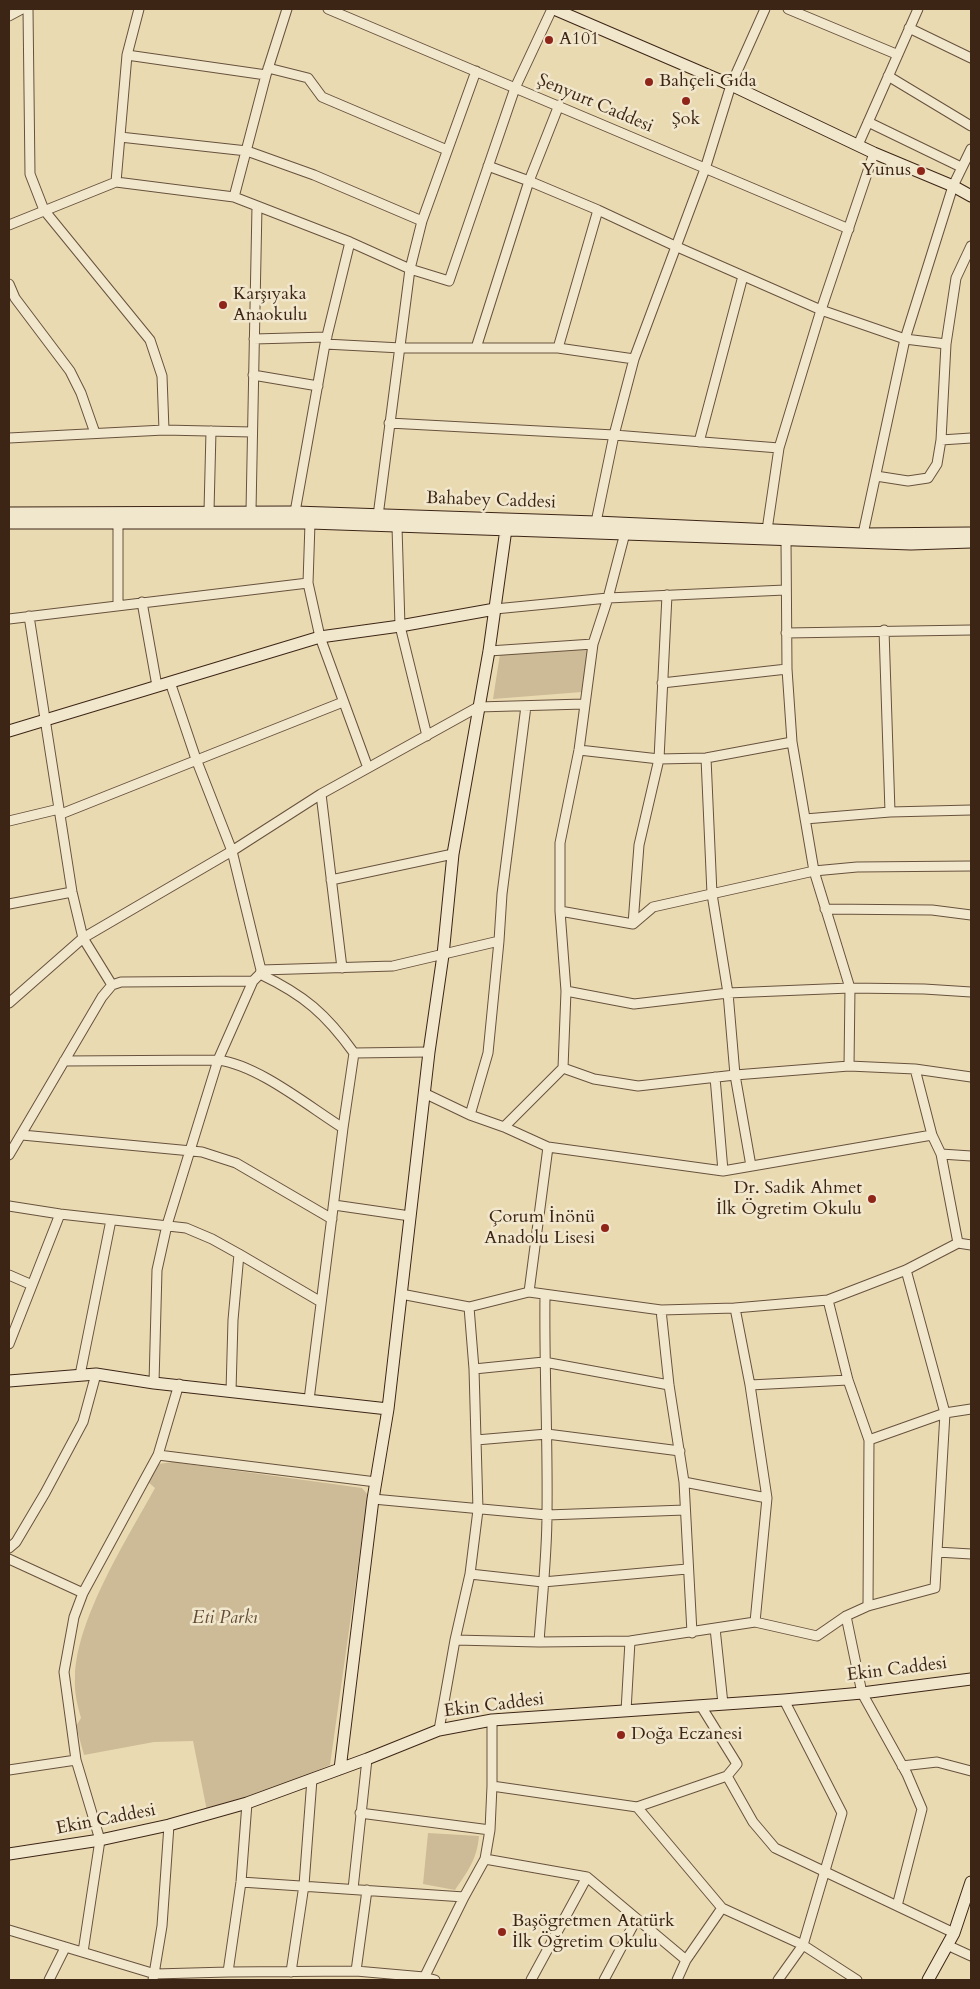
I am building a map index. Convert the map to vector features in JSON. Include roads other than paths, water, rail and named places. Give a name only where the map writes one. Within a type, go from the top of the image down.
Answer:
[{"type":"street","points":[[9,16],[22,9]]},
{"type":"street","points":[[28,9],[30,174],[44,210],[150,340],[162,376],[164,430]]},
{"type":"street","points":[[116,182],[127,55],[139,9]]},
{"type":"street","points":[[234,197],[267,71],[287,9]]},
{"type":"street","name":"Şenyurt Caddesi","points":[[328,9],[849,229]]},
{"type":"street","points":[[9,225],[116,182],[234,197],[350,242],[410,269],[449,281],[515,88],[553,9],[731,85],[874,153],[953,186],[971,196]]},
{"type":"street","points":[[596,522],[614,435],[634,359],[705,169],[731,85],[765,9]]},
{"type":"street","points":[[788,9],[896,54]]},
{"type":"street","points":[[858,145],[896,54],[918,9]]},
{"type":"street","points":[[909,28],[971,58]]},
{"type":"street","points":[[127,55],[267,71],[308,78],[322,97],[446,150]]},
{"type":"street","points":[[378,516],[410,269],[422,221],[476,71]]},
{"type":"street","points":[[888,76],[971,126]]},
{"type":"street","points":[[476,348],[529,181],[559,105]]},
{"type":"street","points":[[868,122],[961,167]]},
{"type":"street","points":[[120,137],[246,152],[314,175],[422,221]]},
{"type":"street","points":[[863,534],[905,339],[953,186],[971,148]]},
{"type":"street","points":[[767,530],[779,448],[821,310],[874,153]]},
{"type":"street","points":[[488,166],[598,210],[821,310],[905,339],[946,344]]},
{"type":"street","points":[[251,511],[257,206]]},
{"type":"street","points":[[558,348],[598,210]]},
{"type":"street","points":[[295,512],[326,341],[350,242]]},
{"type":"street","points":[[876,476],[908,481],[928,478],[937,464],[941,440],[946,344],[956,278],[971,246]]},
{"type":"street","points":[[699,442],[743,276]]},
{"type":"street","points":[[9,284],[15,298],[70,371],[81,393],[95,432]]},
{"type":"street","points":[[254,339],[326,341],[401,348],[558,348],[634,359]]},
{"type":"street","points":[[253,375],[318,386]]},
{"type":"street","points":[[389,423],[614,435],[779,448]]},
{"type":"street","points":[[9,438],[95,432],[164,430],[252,432]]},
{"type":"street","points":[[210,511],[211,431]]},
{"type":"street","points":[[941,440],[971,438]]},
{"type":"street","name":"Bahabey Caddesi","points":[[9,513],[251,511],[596,522],[863,534],[971,533]]},
{"type":"street","points":[[310,522],[308,583],[320,637],[368,768]]},
{"type":"street","name":"Bahabey Caddesi","points":[[9,523],[310,522],[911,544],[971,542]]},
{"type":"street","points":[[118,524],[118,605]]},
{"type":"street","points":[[397,526],[400,626],[427,736]]},
{"type":"street","points":[[340,1769],[373,1499],[388,1409],[424,1093],[443,955],[453,854],[489,651],[506,529]]},
{"type":"street","points":[[504,1126],[562,1068],[566,991],[560,911],[560,843],[579,750],[592,644],[608,598],[625,533]]},
{"type":"street","points":[[786,540],[786,633],[792,742],[814,871],[850,988],[849,1066]]},
{"type":"street","points":[[9,619],[308,583]]},
{"type":"street","points":[[9,731],[320,637],[400,626],[494,609],[608,598],[785,590]]},
{"type":"street","points":[[633,924],[639,845],[659,759],[667,595]]},
{"type":"street","points":[[142,602],[157,686]]},
{"type":"street","points":[[29,616],[47,720],[72,892],[83,938],[112,985]]},
{"type":"street","points":[[884,630],[890,812]]},
{"type":"street","points":[[786,633],[971,630]]},
{"type":"street","points":[[489,651],[592,644]]},
{"type":"street","points":[[662,683],[788,670]]},
{"type":"street","points":[[170,682],[196,759],[232,851],[261,972],[302,996],[323,1014],[354,1053],[309,1400]]},
{"type":"street","points":[[9,821],[60,812],[343,702]]},
{"type":"street","points":[[9,1002],[83,938],[232,851],[321,794],[478,707],[584,704]]},
{"type":"street","points":[[470,1115],[488,1054],[502,894],[526,706]]},
{"type":"street","points":[[579,750],[659,759],[706,758],[792,742]]},
{"type":"street","points":[[706,758],[712,894],[728,993],[736,1075],[751,1166]]},
{"type":"street","points":[[321,794],[342,968]]},
{"type":"street","points":[[804,819],[890,812],[971,810]]},
{"type":"street","points":[[330,880],[453,854]]},
{"type":"street","points":[[633,924],[653,907],[814,871],[857,867],[971,866]]},
{"type":"street","points":[[9,904],[72,892]]},
{"type":"street","points":[[826,909],[932,910],[971,916]]},
{"type":"street","points":[[560,911],[633,924]]},
{"type":"street","points":[[154,1383],[157,1270],[167,1225],[218,1060],[253,980],[261,972],[393,966],[499,942]]},
{"type":"street","points":[[9,1154],[22,1135],[102,997],[112,985],[121,982],[253,980]]},
{"type":"street","points":[[566,991],[634,1004],[728,993],[850,988],[971,992]]},
{"type":"street","points":[[354,1053],[429,1052]]},
{"type":"street","points":[[64,1061],[218,1060],[229,1062],[252,1069],[343,1128]]},
{"type":"street","points":[[562,1068],[594,1079],[638,1086],[736,1075],[849,1066],[915,1069],[971,1077]]},
{"type":"street","points":[[915,1069],[932,1135],[941,1154],[958,1243]]},
{"type":"street","points":[[715,1077],[723,1171]]},
{"type":"street","points":[[424,1093],[470,1115],[504,1126],[548,1147],[723,1171],[932,1135]]},
{"type":"street","points":[[22,1135],[190,1150],[236,1163],[332,1219]]},
{"type":"street","points":[[529,1292],[548,1147]]},
{"type":"street","points":[[941,1154],[971,1156]]},
{"type":"street","points":[[334,1205],[410,1216]]},
{"type":"street","points":[[9,1206],[60,1214],[186,1228],[212,1239],[321,1302]]},
{"type":"street","points":[[9,1344],[60,1214]]},
{"type":"street","points":[[80,1375],[112,1220]]},
{"type":"street","points":[[401,1294],[469,1307],[529,1292],[660,1310],[735,1308],[828,1300],[906,1270],[958,1243],[971,1246]]},
{"type":"street","points":[[231,1391],[233,1320],[238,1254]]},
{"type":"street","points":[[455,1640],[539,1642],[630,1641],[755,1622],[816,1636],[846,1616],[868,1606],[935,1588],[945,1413],[906,1270]]},
{"type":"street","points":[[9,1275],[32,1285]]},
{"type":"street","points":[[539,1642],[547,1515],[547,1434],[544,1362],[545,1295]]},
{"type":"street","points":[[828,1300],[848,1380],[869,1440],[868,1606]]},
{"type":"street","points":[[439,1730],[455,1640],[470,1574],[478,1510],[474,1369],[469,1307]]},
{"type":"street","points":[[735,1308],[750,1385],[767,1498],[755,1622]]},
{"type":"street","points":[[660,1310],[684,1482],[687,1568],[692,1633]]},
{"type":"street","points":[[474,1369],[544,1362],[669,1385]]},
{"type":"street","points":[[10,1384],[96,1374],[154,1383],[179,1384],[388,1409]]},
{"type":"street","points":[[9,1548],[16,1542],[40,1502],[83,1422],[96,1374]]},
{"type":"street","points":[[750,1385],[848,1380]]},
{"type":"street","points":[[83,1952],[100,1840],[76,1760],[64,1672],[74,1617],[83,1593],[158,1455],[179,1384]]},
{"type":"street","points":[[869,1440],[945,1413],[971,1409]]},
{"type":"street","points":[[476,1440],[547,1434],[680,1451]]},
{"type":"street","points":[[158,1455],[376,1482]]},
{"type":"street","points":[[684,1482],[767,1498]]},
{"type":"street","points":[[373,1499],[547,1515],[685,1510]]},
{"type":"street","points":[[937,1552],[971,1554]]},
{"type":"street","points":[[9,1559],[83,1593]]},
{"type":"street","points":[[470,1574],[543,1582],[687,1568]]},
{"type":"street","points":[[846,1616],[862,1692],[902,1766],[922,1809],[897,1906]]},
{"type":"street","points":[[715,1628],[723,1704]]},
{"type":"street","points":[[626,1711],[630,1641]]},
{"type":"street","name":"Ekin Caddesi","points":[[9,1851],[100,1840],[169,1826],[248,1803],[439,1730],[492,1720],[784,1700],[971,1679]]},
{"type":"street","points":[[778,1980],[803,1945],[842,1813],[784,1700]]},
{"type":"street","points":[[492,1786],[637,1807],[728,1776],[737,1764],[701,1706]]},
{"type":"street","points":[[424,1979],[464,1897],[485,1859],[490,1830],[492,1720]]},
{"type":"street","points":[[352,1889],[367,1759]]},
{"type":"street","points":[[9,1770],[76,1760]]},
{"type":"street","points":[[902,1766],[937,1762],[971,1771]]},
{"type":"street","points":[[728,1776],[753,1822],[775,1848],[954,1933]]},
{"type":"street","points":[[291,1972],[304,1885],[312,1779]]},
{"type":"street","points":[[228,1972],[241,1882],[248,1803]]},
{"type":"street","points":[[637,1807],[722,1908],[803,1945],[857,1980]]},
{"type":"street","points":[[360,1813],[490,1830]]},
{"type":"street","points":[[154,1977],[162,1926],[169,1826]]},
{"type":"street","points":[[485,1859],[587,1877],[686,1960]]},
{"type":"street","points":[[531,1980],[587,1877]]},
{"type":"street","points":[[241,1882],[464,1897]]},
{"type":"street","points":[[928,1980],[954,1933],[971,1882]]},
{"type":"street","points":[[356,1971],[367,1890]]},
{"type":"street","points":[[677,1980],[686,1960],[722,1908]]},
{"type":"street","points":[[604,1980],[636,1920]]},
{"type":"street","points":[[9,1930],[83,1952],[154,1977],[228,1972],[239,1976],[291,1972],[309,1976],[356,1971],[435,1980]]},
{"type":"street","points":[[947,1945],[971,1956]]},
{"type":"street","points":[[50,1980],[65,1948]]},
{"type":"place","name":"A101","points":[[549,40]]},
{"type":"place","name":"Bahçeli Gıda","points":[[649,82]]},
{"type":"place","name":"Şok","points":[[686,101]]},
{"type":"place","name":"Yunus","points":[[921,171]]},
{"type":"place","name":"Karşıyaka Anaokulu","points":[[223,305]]},
{"type":"place","name":"Dr. Sadik Ahmet İlk Ögretim Okulu","points":[[872,1199]]},
{"type":"place","name":"Çorum İnönü Anadolu Lisesi","points":[[605,1228]]},
{"type":"place","name":"Doğa Eczanesi","points":[[621,1735]]},
{"type":"place","name":"Başögretmen Atatürk İlk Öğretim Okulu","points":[[502,1932]]},
{"type":"park label","name":"Eti Parkı","points":[[225,1619]]}]
